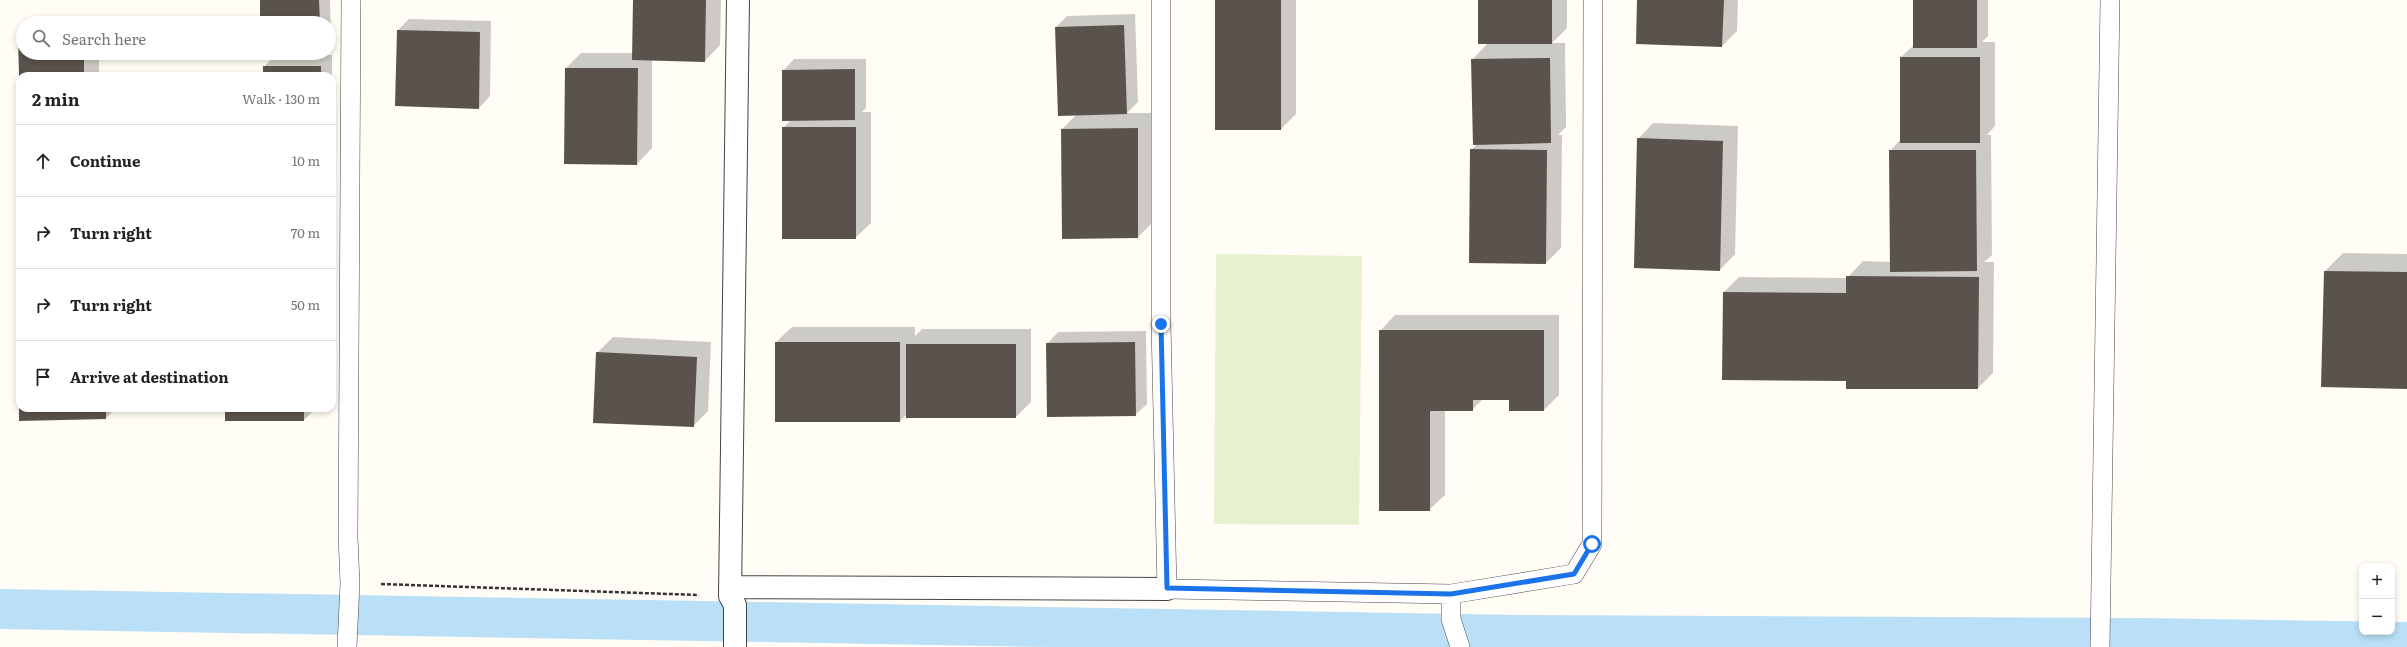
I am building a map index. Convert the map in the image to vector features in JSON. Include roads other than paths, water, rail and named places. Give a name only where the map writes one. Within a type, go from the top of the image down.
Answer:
[{"type":"street","points":[[735,645],[732,596],[738,0]]},
{"type":"street","points":[[732,596],[1167,588]]},
{"type":"lane","points":[[348,639],[350,602],[348,537],[351,0]]},
{"type":"lane","points":[[1161,0],[1161,324],[1167,588],[1451,594],[1574,574],[1592,544],[1593,0]]},
{"type":"lane","points":[[2100,647],[2110,0]]},
{"type":"lane","points":[[1451,594],[1451,619],[1460,647]]},
{"type":"waterway","points":[[0,609],[1517,635],[2141,638],[2407,642]]}]
